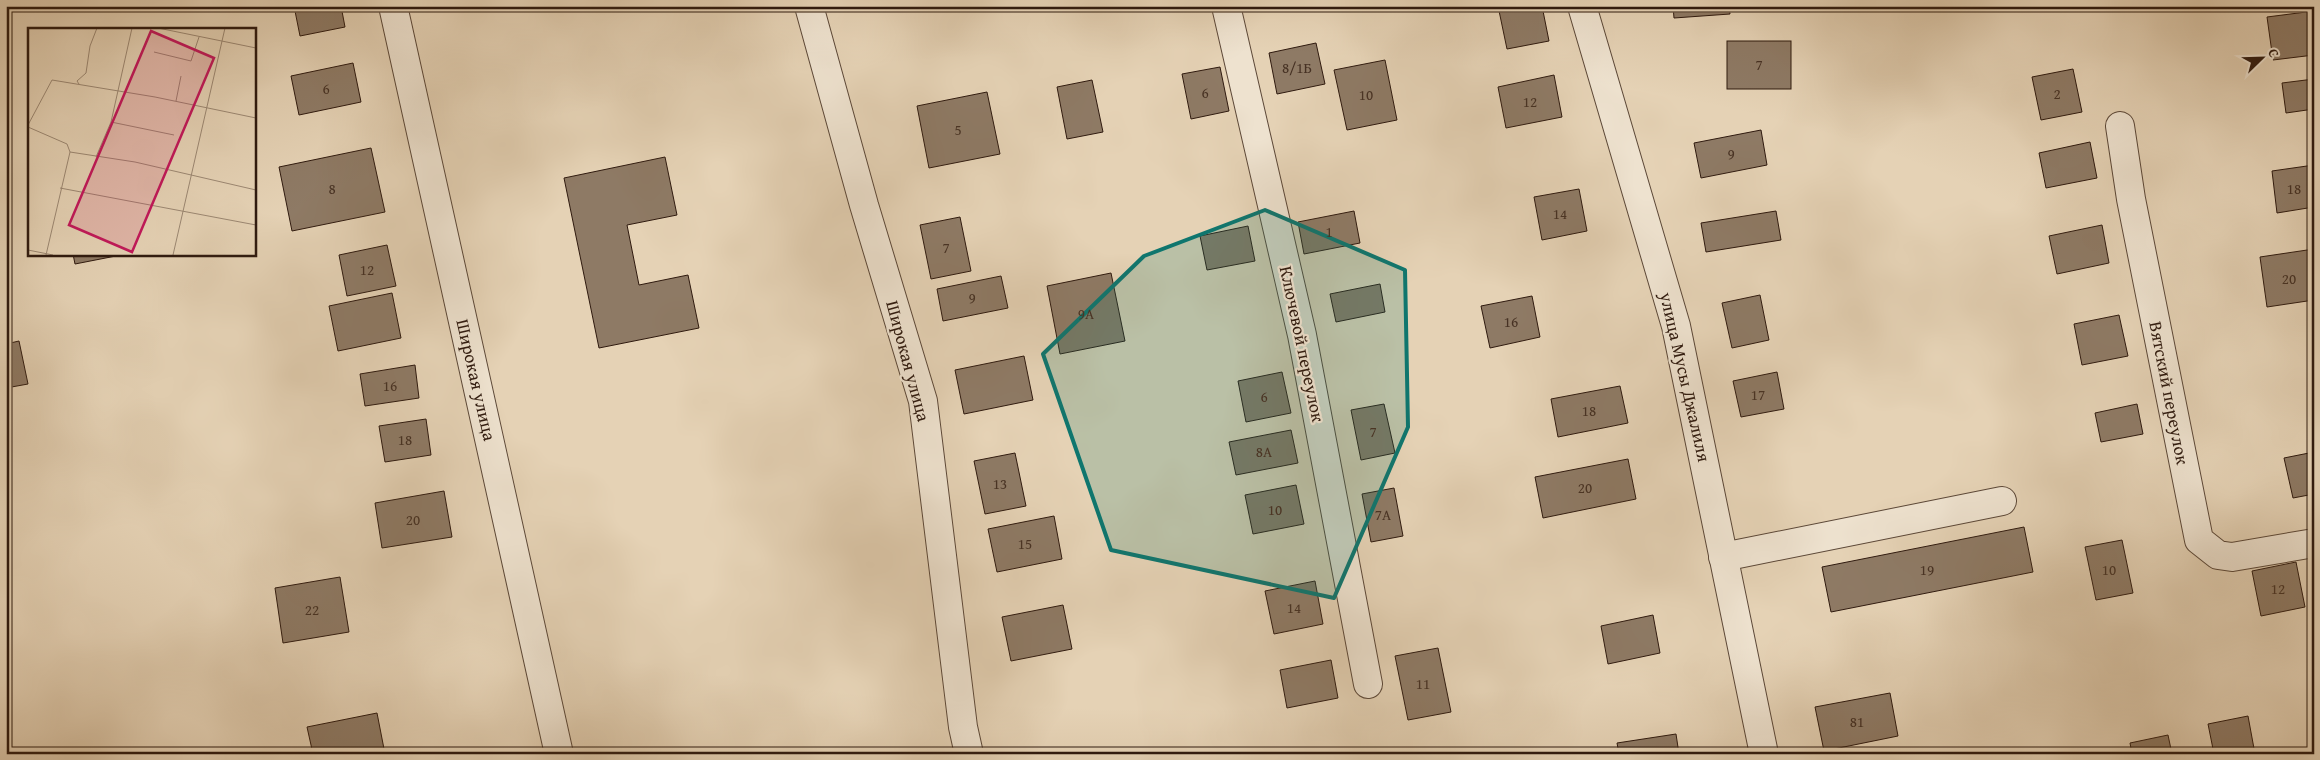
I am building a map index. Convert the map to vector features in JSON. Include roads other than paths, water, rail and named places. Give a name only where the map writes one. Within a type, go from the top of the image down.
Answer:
[{"type":"street","name":"Широкая улица","points":[[393,6],[559,754]]},
{"type":"street","name":"Широкая улица","points":[[809,6],[864,205],[923,401],[969,754]]},
{"type":"street","name":"Ключевой переулок","points":[[1226,6],[1302,335],[1368,684]]},
{"type":"street","name":"улица Мусы Джалиля","points":[[1582,6],[1676,326],[1764,754]]},
{"type":"street","name":"Вятский переулок","points":[[2120,126],[2131,199],[2199,540],[2218,555],[2232,557],[2314,543]]},
{"type":"street","points":[[1724,557],[2002,501]]}]
